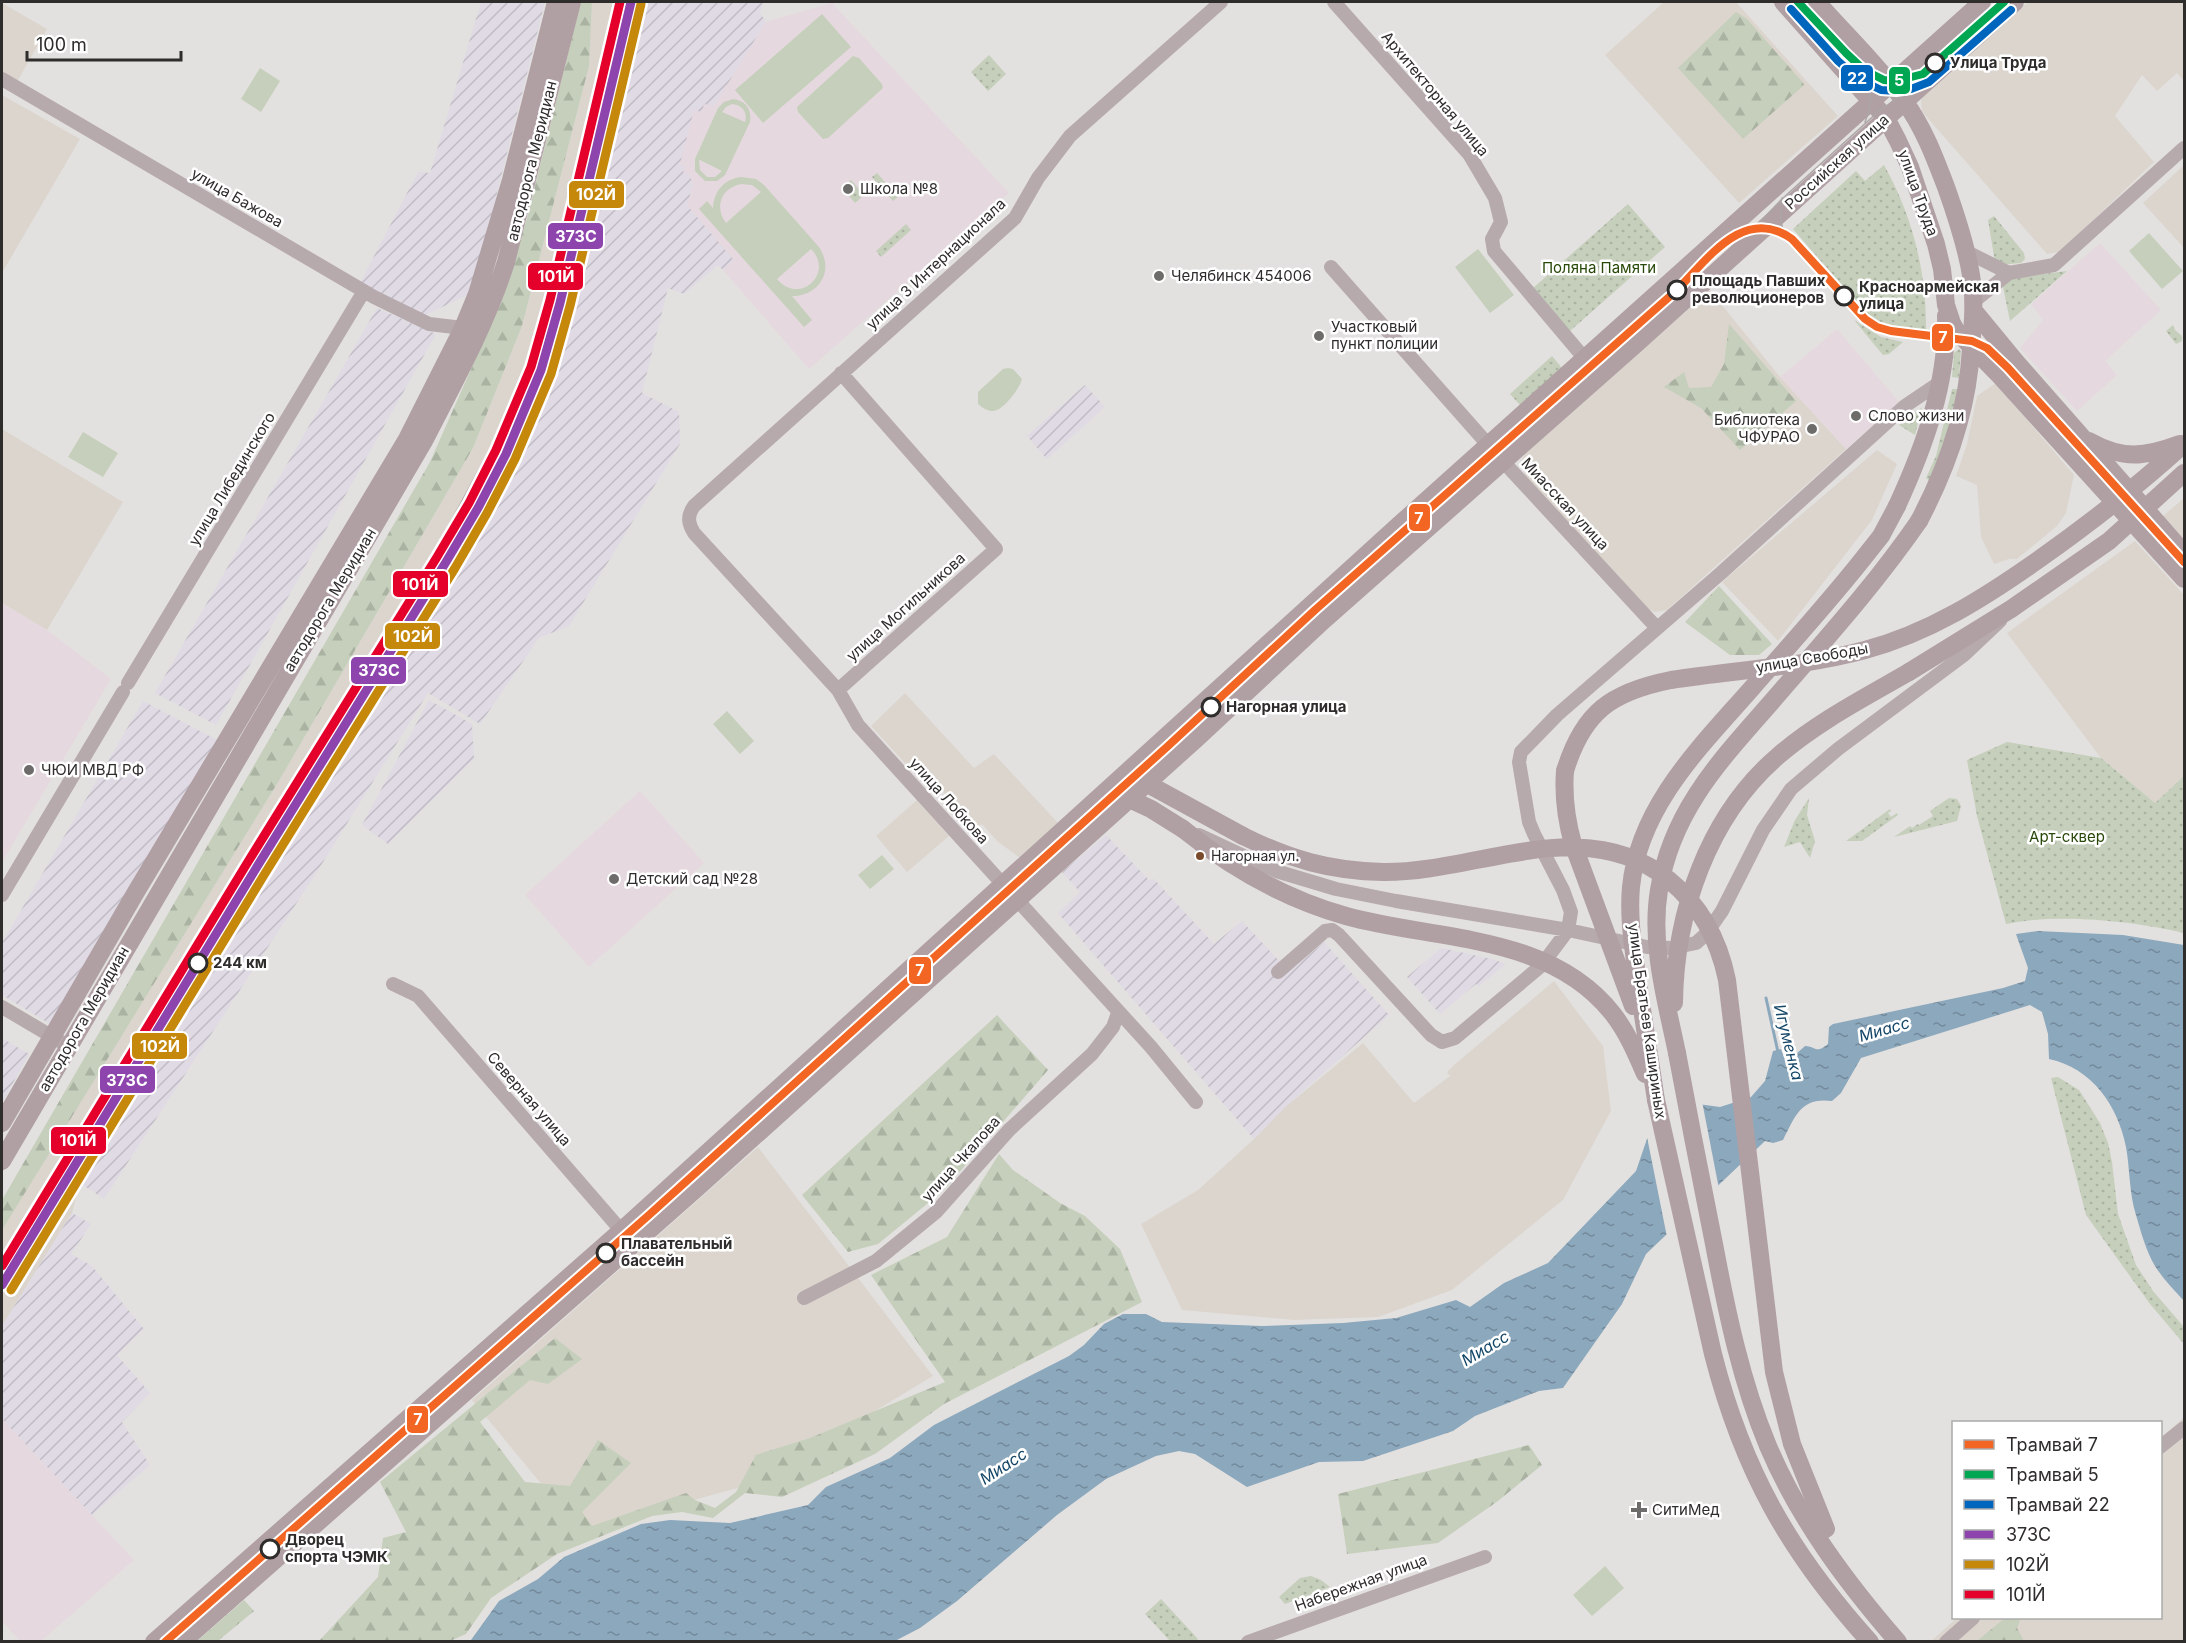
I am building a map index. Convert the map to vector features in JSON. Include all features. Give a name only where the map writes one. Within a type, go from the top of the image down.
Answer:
[{"type":"main road","name":"автодорога Меридиан","points":[[2,1124],[141,883],[406,439],[463,328],[477,294],[495,235],[556,2]]},
{"type":"main road","name":"автодорога Меридиан","points":[[2,1161],[424,441],[479,335],[494,300],[506,262],[572,2]]},
{"type":"main road","name":"улица Труда","points":[[1782,2],[1886,118],[1910,167],[1923,204],[1942,269],[1946,305],[1952,323],[1963,339],[2000,376],[2116,504],[2138,515],[2184,554]]},
{"type":"main road","name":"улица Труда","points":[[1817,2],[1905,101],[1943,178],[1966,252],[1973,306],[1971,347]]},
{"type":"main road","name":"Российская улица","points":[[154,1641],[621,1231],[1488,445],[1982,2]]},
{"type":"main road","name":"Российская улица","points":[[182,1641],[707,1179],[1324,620],[1654,328],[2015,2]]},
{"type":"main road","name":"улица Братьев Кашириных","points":[[1870,1641],[1838,1606],[1792,1544],[1751,1466],[1722,1387],[1690,1256],[1656,1100],[1631,920],[1631,888],[1636,859],[1647,829],[1657,807],[1684,766],[1881,536],[1897,506],[1925,441],[1946,343],[1946,305]]},
{"type":"main road","name":"улица Труда","points":[[1973,306],[2016,362],[2130,493],[2138,515],[2184,579]]},
{"type":"main road","name":"улица Братьев Кашириных","points":[[1819,1530],[1798,1506],[1769,1447],[1745,1379],[1721,1282],[1660,961],[1657,921],[1659,891],[1664,866],[1680,821],[1705,781],[1852,609],[1919,521],[1934,493],[1951,450],[1967,395],[1971,347]]},
{"type":"main road","points":[[2084,438],[2112,451],[2138,456],[2184,444]]},
{"type":"main road","name":"улица Свободы","points":[[1648,1049],[1566,821],[1565,771],[1584,725],[1602,708],[1624,694],[1648,685],[1829,658],[1884,644],[1944,620],[1982,598],[2116,504],[2184,444]]},
{"type":"main road","points":[[1677,1053],[1675,986],[1685,917],[1698,873],[1724,820],[1752,782],[1776,757],[1827,720],[2011,609],[2109,541],[2184,473]]},
{"type":"main road","points":[[1311,605],[1324,620]]},
{"type":"main road","points":[[1131,769],[1146,783],[1243,836],[1289,857],[1313,864],[1383,872],[1423,869],[1551,848],[1600,849],[1646,864],[1665,876],[1689,898],[1712,933],[1725,969],[1730,993],[1774,1372],[1792,1444],[1819,1530],[1850,1584],[1898,1641]]},
{"type":"main road","points":[[1111,787],[1183,829],[1206,848],[1254,878],[1311,904],[1379,924],[1508,949],[1555,966],[1583,984],[1611,1012],[1633,1046],[1656,1100]]},
{"type":"main road","points":[[694,1165],[707,1179]]},
{"type":"main road","points":[[221,1582],[234,1596]]},
{"type":"street","name":"улица 3 Интернационала","points":[[688,516],[694,506],[1015,218],[1038,178],[1070,136],[1221,2]]},
{"type":"street","name":"Архитекторная улица","points":[[1334,2],[1469,154],[1495,198],[1501,222],[1492,239],[1494,251],[1584,359]]},
{"type":"street","name":"улица Бажова","points":[[2,79],[364,291],[429,324],[463,328]]},
{"type":"street","points":[[1973,306],[2009,273],[2054,265],[2184,148]]},
{"type":"street","points":[[1966,252],[2009,273]]},
{"type":"street","name":"Миасская улица","points":[[1331,267],[1488,445],[1657,628]]},
{"type":"street","name":"улица Либединского","points":[[2,895],[364,291]]},
{"type":"street","name":"улица Могильникова","points":[[838,690],[996,549],[841,373]]},
{"type":"street","points":[[1278,972],[1325,931],[1332,930],[1340,934],[1431,1035],[1442,1042],[1455,1038],[1541,966],[1568,930],[1570,912],[1563,890],[1529,822],[1519,762],[1521,752],[1548,723],[1917,396],[1939,383]]},
{"type":"street","name":"улица Лобкова","points":[[688,516],[694,533],[838,690],[858,725],[1151,1047],[1196,1102]]},
{"type":"street","points":[[1183,829],[1276,871],[1311,883],[1386,899],[1568,930],[1647,947],[1672,948],[1696,943],[1706,934],[1722,911],[1762,830],[1791,789],[1838,749],[1964,655],[2011,609]]},
{"type":"street","name":"Северная улица","points":[[393,984],[418,996],[633,1245]]},
{"type":"street","points":[[2,1007],[68,1046]]},
{"type":"street","name":"улица Чкалова","points":[[804,1298],[876,1261],[936,1212],[1009,1130],[1092,1054],[1113,1028],[1118,1013]]},
{"type":"street","points":[[2162,1445],[2184,1428]]},
{"type":"street","name":"Набережная улица","points":[[1248,1641],[1485,1557]]},
{"type":"street","points":[[1946,1641],[1971,1619]]},
{"type":"shaded area","points":[[481,2],[545,2],[472,293],[425,315],[360,283],[418,172],[430,173]]},
{"type":"shaded area","points":[[592,2],[644,2],[536,417],[484,521],[291,841],[262,881],[80,1183],[72,1213],[2,1326],[2,1228],[280,779],[473,448],[522,326],[589,66]]},
{"type":"shaded area","points":[[644,2],[763,2],[760,13],[766,22],[714,107],[702,112],[680,164],[690,175],[693,185],[687,205],[734,260],[723,270],[718,265],[684,294],[668,288],[642,393],[679,412],[680,444],[569,626],[539,638],[480,724],[428,693],[320,867],[104,1199],[80,1183],[133,1083],[262,881],[291,841],[484,521],[536,417]]},
{"type":"shaded area","points":[[1664,2],[1736,2],[1838,116],[1739,203],[1605,55]]},
{"type":"shaded area","points":[[2028,2],[2184,2],[2184,81],[2177,73],[2157,91],[2142,75],[2115,116],[2154,162],[2065,247],[2058,252],[2047,254],[1931,122],[1922,111],[1921,103],[1922,94],[1928,88]]},
{"type":"shaded area","points":[[2,3],[47,29],[17,82],[2,73]]},
{"type":"shaded area","name":"Школа №8","points":[[832,3],[1009,193],[809,369],[723,270],[734,260],[687,205],[693,185],[690,175],[683,172],[684,166],[680,164],[694,110],[702,112],[704,104],[714,106],[766,22]]},
{"type":"shaded area","points":[[2,95],[80,139],[2,273]]},
{"type":"shaded area","points":[[2184,165],[2184,248],[2143,203]]},
{"type":"shaded area","points":[[2100,243],[2161,310],[2105,361],[2117,375],[2077,411],[2020,348],[2043,320],[2031,304]]},
{"type":"shaded area","points":[[1710,290],[1780,377],[1846,449],[1667,610],[1655,612],[1645,608],[1525,475],[1520,463],[1527,451]]},
{"type":"shaded area","points":[[377,308],[436,334],[216,725],[155,693]]},
{"type":"shaded area","points":[[1837,329],[1899,402],[1846,449],[1780,377]]},
{"type":"shaded area","points":[[1996,383],[2074,475],[2066,513],[2057,526],[2017,559],[1994,564],[1981,537],[1977,485],[1956,476],[1967,444],[1977,396]]},
{"type":"shaded area","points":[[1085,385],[1105,407],[1047,459],[1027,436]]},
{"type":"shaded area","points":[[2,429],[123,502],[47,630],[2,603]]},
{"type":"shaded area","points":[[1877,450],[1897,464],[1872,520],[1778,641],[1722,582]]},
{"type":"shaded area","points":[[2184,498],[2184,540],[2163,516]]},
{"type":"shaded area","points":[[2135,541],[2184,595],[2184,776],[2155,803],[2101,758],[2007,633]]},
{"type":"shaded area","name":"ЧЮИ МВД РФ","points":[[2,603],[47,630],[111,679],[2,862]]},
{"type":"shaded area","points":[[905,693],[974,768],[994,754],[1061,826],[1020,858],[997,841],[982,824],[970,834],[942,804],[948,796],[940,789],[935,796],[871,726]]},
{"type":"shaded area","points":[[429,700],[472,724],[474,759],[388,844],[362,825]]},
{"type":"shaded area","points":[[143,701],[219,741],[50,1024],[2,995],[2,943]]},
{"type":"shaded area","name":"Детский сад №28","points":[[640,791],[704,863],[589,967],[525,895]]},
{"type":"shaded area","points":[[917,800],[949,836],[907,872],[876,836]]},
{"type":"shaded area","points":[[1106,835],[1149,880],[1154,879],[1214,944],[1242,921],[1283,965],[1282,977],[1324,942],[1389,1015],[1284,1108],[1254,1139],[1058,913],[1080,892],[1062,872]]},
{"type":"shaded area","points":[[1441,948],[1506,964],[1479,986],[1476,984],[1440,1014],[1407,977]]},
{"type":"shaded area","points":[[1554,981],[1603,1046],[1611,1111],[1563,1200],[1452,1290],[1378,1317],[1294,1320],[1182,1310],[1141,1224],[1198,1190],[1284,1108],[1363,1043],[1414,1103],[1450,1076],[1447,1072],[1455,1064]]},
{"type":"shaded area","points":[[2,1038],[29,1054],[2,1103]]},
{"type":"shaded area","points":[[758,1147],[933,1376],[756,1483],[580,1531],[472,1400]]},
{"type":"shaded area","points":[[72,1213],[91,1224],[71,1254],[92,1266],[144,1329],[117,1355],[150,1393],[122,1422],[150,1465],[92,1515],[2,1419],[2,1326]]},
{"type":"shaded area","points":[[2184,1417],[2184,1641],[1930,1642],[1956,1619],[2162,1619],[2162,1437]]},
{"type":"shaded area","points":[[2,1419],[134,1560],[41,1641],[20,1641],[2,1621]]},
{"type":"green space","points":[[581,2],[592,2],[589,66],[522,326],[473,448],[280,779],[2,1230],[2,1200],[430,462],[494,317],[526,222]]},
{"type":"green space","points":[[1736,12],[1747,19],[1804,84],[1743,139],[1678,68]]},
{"type":"green space","points":[[822,14],[851,47],[763,123],[735,90]]},
{"type":"green space","points":[[989,55],[1006,74],[988,91],[971,72]]},
{"type":"green space","points":[[853,56],[859,58],[883,88],[828,138],[823,139],[798,112],[797,107]]},
{"type":"green space","points":[[260,68],[280,81],[261,112],[241,99]]},
{"type":"green space","points":[[733,99],[745,104],[750,113],[750,122],[725,175],[717,181],[705,181],[695,171],[695,159],[718,108],[724,102]],"holes":[[[732,104],[743,110],[746,115],[745,122],[722,112]],[[700,160],[722,171],[715,177],[707,177],[700,170]]]},
{"type":"green space","points":[[1884,165],[1903,205],[1916,246],[1924,289],[1926,333],[1885,327],[1869,316],[1793,229],[1856,171],[1865,181]]},
{"type":"green space","points":[[877,173],[898,197],[893,201],[872,177]]},
{"type":"green space","points":[[735,178],[756,179],[764,185],[819,247],[824,256],[825,273],[817,287],[802,295],[792,296],[812,320],[804,327],[699,209],[707,201],[713,208],[718,191],[725,183]],"holes":[[[752,185],[761,192],[726,223],[720,211],[722,199],[724,194],[734,186]],[[811,249],[817,258],[819,268],[817,276],[811,283],[804,288],[795,289],[777,279]]]},
{"type":"green space","points":[[851,180],[864,195],[855,203],[842,188]]},
{"type":"green space","name":"Поляна Памяти","points":[[1628,204],[1665,247],[1570,331],[1532,289]]},
{"type":"green space","points":[[1994,216],[2024,253],[2025,259],[2021,263],[1998,265],[1995,262],[1988,220]]},
{"type":"green space","points":[[906,224],[911,230],[881,257],[876,251]]},
{"type":"green space","points":[[2149,233],[2183,271],[2162,289],[2129,251]]},
{"type":"green space","points":[[1478,249],[1514,295],[1490,313],[1455,267]]},
{"type":"green space","points":[[2067,271],[2010,321],[2003,287],[2010,278]]},
{"type":"green space","points":[[1854,320],[1881,337],[1903,342],[1889,354],[1883,355]]},
{"type":"green space","points":[[1729,324],[1796,401],[1740,450],[1701,408],[1664,387],[1684,372],[1689,388],[1711,387],[1724,364]]},
{"type":"green space","points":[[2173,325],[2182,336],[2182,341],[2176,344],[2166,331]]},
{"type":"green space","points":[[1959,349],[1961,351],[1959,378],[1952,377],[1954,353]]},
{"type":"green space","points":[[1552,356],[1562,368],[1520,405],[1510,394]]},
{"type":"green space","points":[[1003,369],[1013,369],[1022,379],[1008,401],[1001,408],[991,411],[978,404],[978,392]]},
{"type":"green space","points":[[1952,389],[1960,389],[1954,418],[1931,482],[1926,478],[1936,456]]},
{"type":"green space","points":[[1922,407],[1915,435],[1899,425]]},
{"type":"green space","points":[[83,432],[118,453],[103,477],[68,457]]},
{"type":"green space","points":[[1719,586],[1772,644],[1759,655],[1730,655],[1685,622]]},
{"type":"green space","points":[[727,711],[754,741],[740,754],[713,724]]},
{"type":"green space","name":"Арт-сквер","points":[[2007,742],[2101,758],[2155,803],[2184,776],[2184,933],[2142,925],[2095,920],[2048,919],[2006,924],[1977,816],[1967,760]]},
{"type":"green space","points":[[1809,798],[1807,815],[1815,841],[1810,858],[1800,842],[1784,847],[1795,820]]},
{"type":"green space","points":[[1949,798],[1957,799],[1961,806],[1957,821],[1894,837],[1910,826],[1912,828],[1919,825],[1933,816],[1930,811]]},
{"type":"green space","points":[[1890,809],[1888,813],[1891,817],[1897,813],[1898,815],[1862,841],[1846,841]]},
{"type":"green space","points":[[882,855],[894,869],[870,889],[858,875]]},
{"type":"green space","points":[[997,1015],[1048,1070],[944,1190],[878,1244],[848,1252],[802,1195]]},
{"type":"green space","points":[[2058,1077],[2079,1090],[2100,1123],[2112,1162],[2118,1214],[2136,1265],[2153,1291],[2184,1327],[2184,1344],[2150,1304],[2086,1215],[2051,1078]]},
{"type":"green space","points":[[999,1154],[1013,1170],[1060,1203],[1085,1216],[1120,1249],[1142,1302],[944,1404],[875,1454],[782,1497],[745,1493],[713,1518],[682,1512],[652,1516],[557,1554],[491,1598],[466,1634],[450,1641],[319,1641],[378,1577],[383,1538],[406,1532],[380,1482],[555,1338],[582,1359],[548,1384],[530,1380],[480,1422],[525,1482],[570,1486],[598,1440],[631,1463],[582,1512],[592,1526],[686,1493],[695,1500],[715,1508],[736,1492],[756,1455],[810,1438],[945,1382],[871,1275],[947,1237]]},
{"type":"green space","points":[[1529,1445],[1542,1465],[1498,1501],[1438,1543],[1347,1554],[1338,1494]]},
{"type":"green space","points":[[1605,1566],[1624,1588],[1592,1616],[1573,1595]]},
{"type":"green space","points":[[1311,1576],[1330,1587],[1285,1604],[1279,1597],[1300,1578]]},
{"type":"green space","points":[[1161,1599],[1198,1639],[1170,1641],[1145,1614]]},
{"type":"green space","points":[[244,1600],[254,1611],[218,1641],[196,1642]]},
{"type":"green space","points":[[2004,1619],[2020,1620],[2017,1628],[2024,1641],[1977,1641]]},
{"type":"water","name":"Миасс","points":[[2038,931],[2123,935],[2184,945],[2184,1301],[2158,1271],[2146,1248],[2134,1207],[2126,1147],[2117,1117],[2101,1091],[2090,1080],[2078,1071],[2049,1059],[2048,1034],[2042,1012],[2030,1005],[1861,1058],[1841,1093],[1832,1101],[1813,1102],[1800,1110],[1783,1140],[1773,1143],[1765,1141],[1646,1254],[1622,1304],[1563,1388],[1539,1391],[1475,1416],[1453,1431],[1363,1461],[1319,1462],[1247,1487],[1195,1454],[1179,1451],[1156,1456],[1106,1479],[1057,1515],[957,1601],[920,1628],[895,1641],[467,1642],[471,1640],[499,1601],[538,1579],[564,1557],[641,1524],[670,1520],[730,1523],[808,1505],[826,1487],[890,1458],[934,1425],[1069,1356],[1084,1345],[1104,1324],[1123,1314],[1146,1314],[1162,1322],[1262,1326],[1343,1323],[1396,1318],[1456,1300],[1470,1307],[1504,1283],[1548,1263],[1636,1171],[1650,1130],[1698,1104],[1720,1107],[1751,1097],[1765,1081],[1773,1051],[1781,1049],[1786,1063],[1805,1046],[1821,1049],[1828,1044],[1829,1027],[1833,1024],[2003,988],[2025,981],[2028,968],[2016,934]]},
{"type":"pier","points":[[1702,1101],[1719,1189],[1667,1237],[1646,1132],[1676,1103]]},
{"type":"waterway","name":"Игуменка","points":[[1766,998],[1778,1052]]},
{"type":"tram line","name":"5","points":[[1798,2],[1864,70],[1884,80],[1896,81],[1923,74],[2004,2]]},
{"type":"tram line","name":"22","points":[[1791,9],[1838,61],[1857,78],[1881,90],[1896,91],[1911,89],[1929,82],[2011,10]]},
{"type":"tram line","points":[[1856,58],[1865,73],[1870,89],[1870,105],[1865,122]]},
{"type":"tram line","points":[[1731,245],[1755,227],[1782,199],[1879,111],[1900,96],[1931,68]]},
{"type":"tram line","points":[[1782,198],[1782,224],[1794,248]]},
{"type":"tram line","name":"7","points":[[165,1642],[649,1215],[1168,746],[1315,610],[1677,290],[1714,251],[1728,240],[1743,232],[1758,228],[1775,230],[1792,239],[1865,319],[1877,327],[1891,331],[1972,341],[1987,348],[2008,368],[2184,562]]},
{"type":"railway","points":[[2,1264],[415,592],[506,423],[538,342],[555,290],[623,2]]},
{"type":"transit line","name":"101Й","points":[[2,1266],[437,557],[469,503],[496,450],[531,367],[550,300],[620,2]]},
{"type":"transit line","name":"373C","points":[[2,1285],[446,562],[506,454],[541,370],[560,303],[631,2]]},
{"type":"transit line","name":"102Й","points":[[11,1290],[264,875],[455,568],[515,459],[551,374],[570,306],[641,4]]},
{"type":"place","name":"Улица Труда","points":[[1935,63]]},
{"type":"place","name":"Школа №8","points":[[848,189]]},
{"type":"place","name":"Челябинск 454006","points":[[1159,276]]},
{"type":"place","name":"Площадь Павших революционеров","points":[[1677,290]]},
{"type":"place","name":"Красноармейская улица","points":[[1844,296]]},
{"type":"place","name":"Участковый пункт полиции","points":[[1319,336]]},
{"type":"place","name":"Слово жизни","points":[[1856,416]]},
{"type":"place","name":"Библиотека ЧФУРАО","points":[[1812,429]]},
{"type":"place","name":"Нагорная улица","points":[[1211,707]]},
{"type":"place","name":"ЧЮИ МВД РФ","points":[[29,770]]},
{"type":"place","name":"Нагорная ул.","points":[[1200,856]]},
{"type":"place","name":"Детский сад №28","points":[[614,879]]},
{"type":"place","name":"244 км","points":[[198,963]]},
{"type":"place","name":"Плавательный бассейн","points":[[606,1253]]},
{"type":"place","name":"СитиМед","points":[[1639,1510]]},
{"type":"place","name":"Дворец спорта ЧЭМК","points":[[270,1549]]}]
